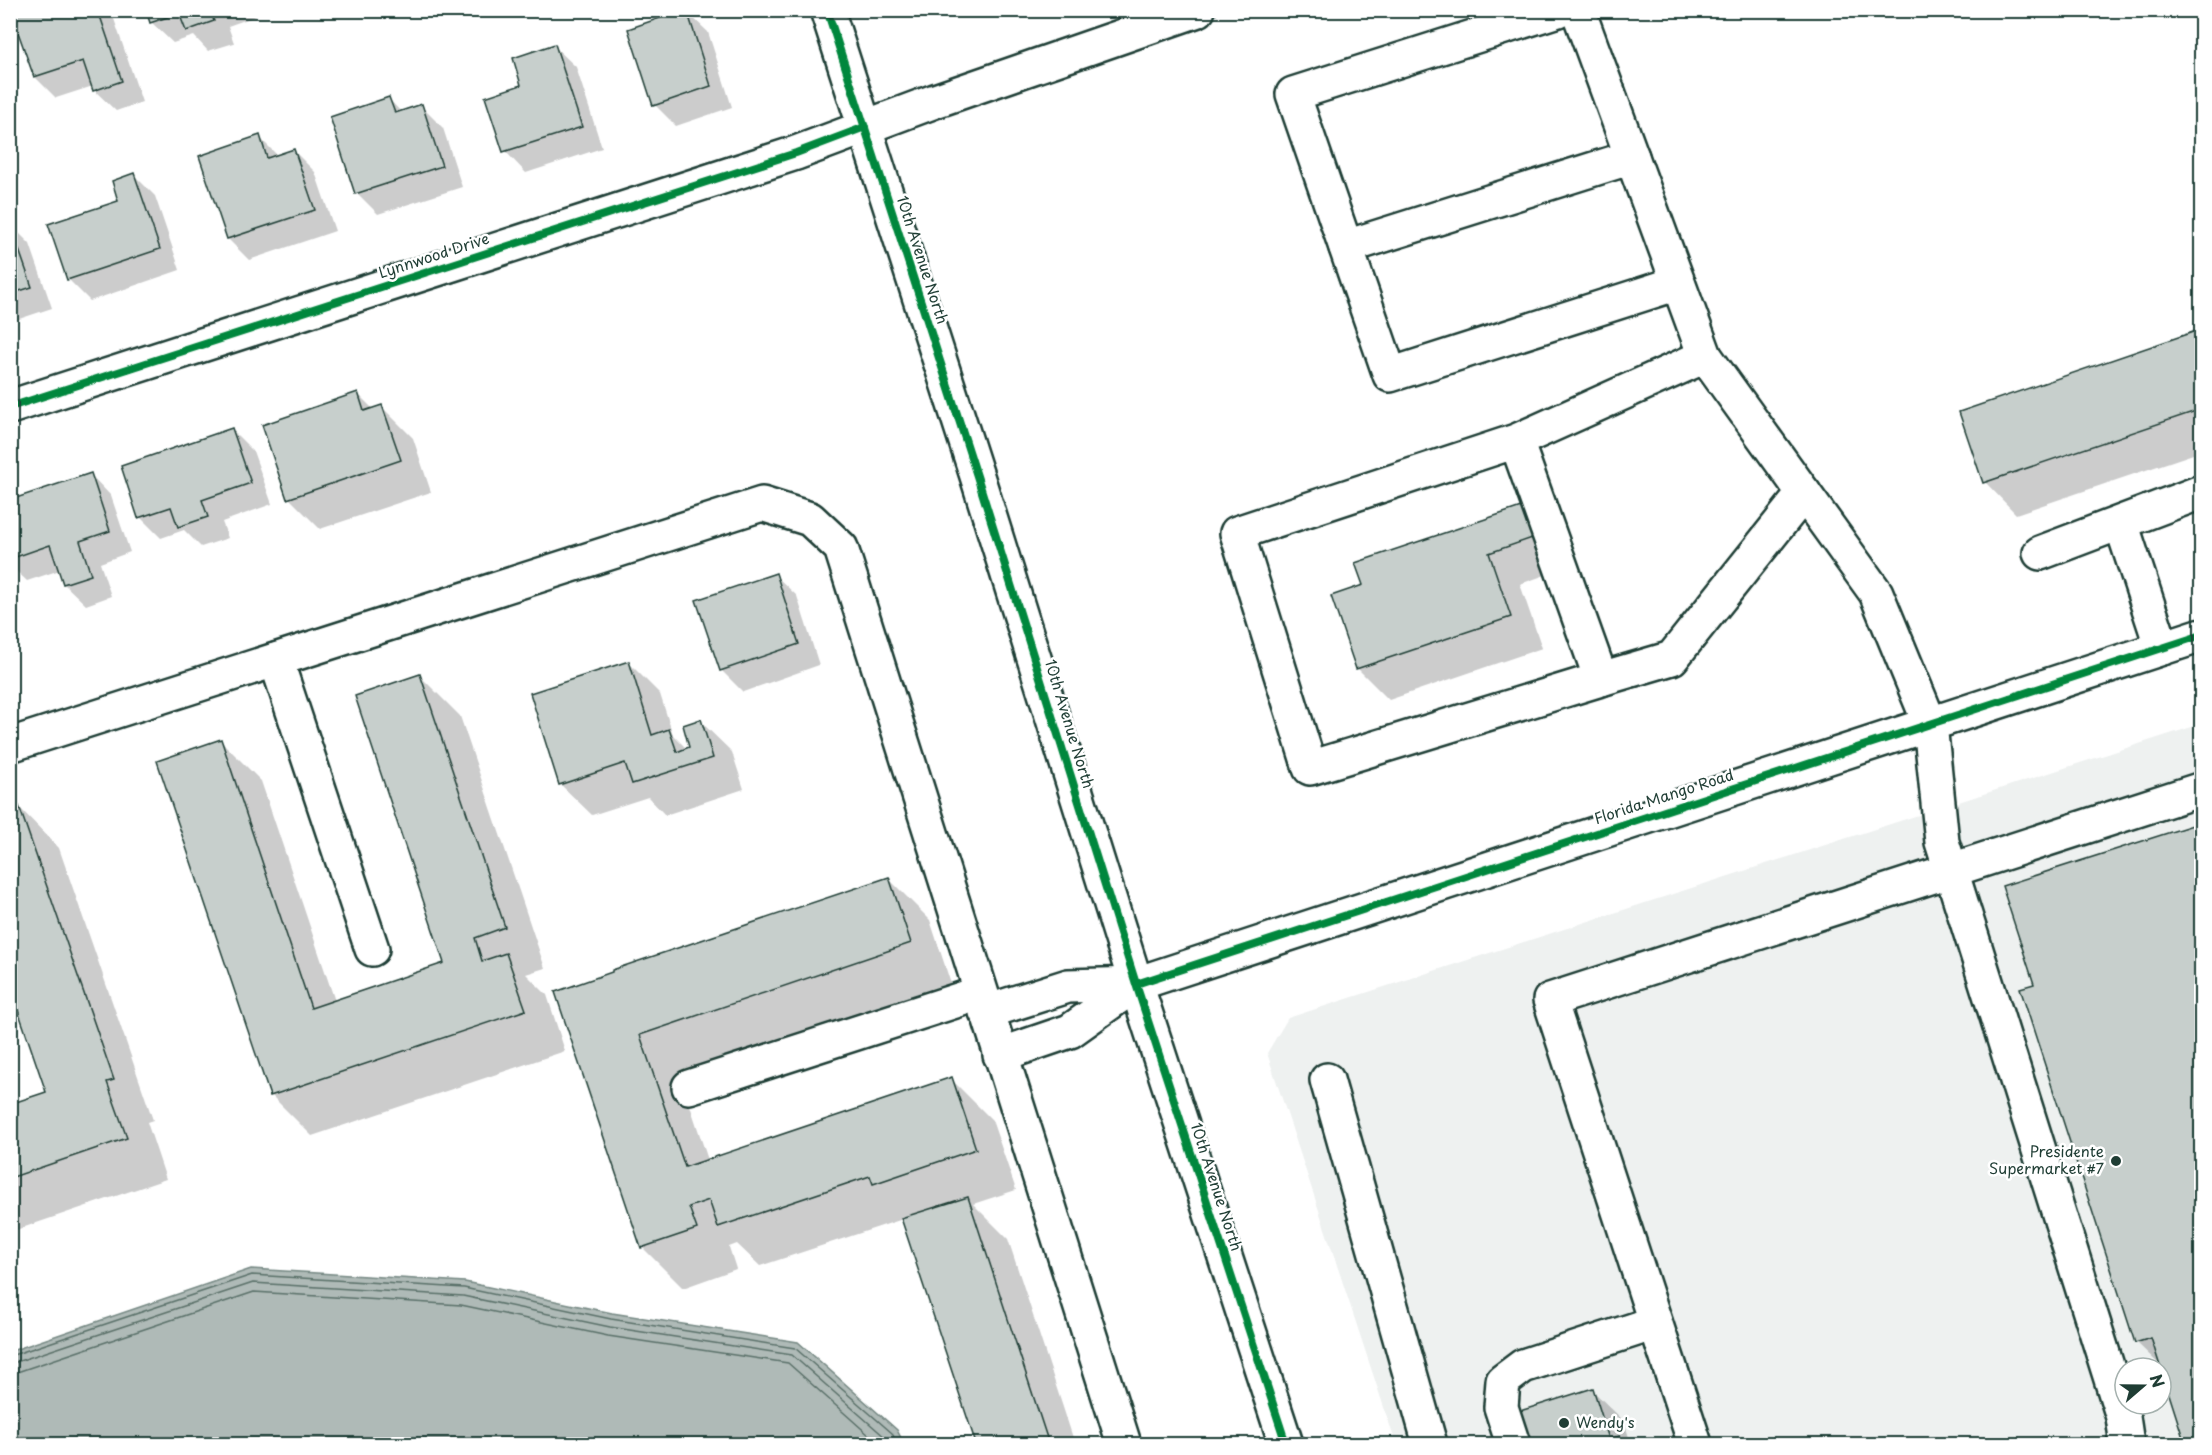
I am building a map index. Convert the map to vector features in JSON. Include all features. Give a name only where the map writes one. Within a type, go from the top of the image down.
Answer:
[{"type":"street","name":"10th Avenue North","points":[[827,10],[977,476],[1136,984],[1286,1444]]},
{"type":"street","points":[[1558,10],[1293,94],[1390,375],[1678,283]]},
{"type":"street","points":[[1578,10],[1705,356],[1876,593],[1930,724],[1942,842],[2123,1417],[2127,1444]]},
{"type":"street","name":"Lynnwood Drive","points":[[10,407],[784,157],[1190,12]]},
{"type":"street","points":[[1346,247],[1632,157]]},
{"type":"street","points":[[1705,356],[1516,441],[1237,533],[1310,768],[1672,658],[1804,493]]},
{"type":"street","points":[[1516,441],[1601,679]]},
{"type":"street","points":[[2040,553],[2201,492]]},
{"type":"street","points":[[10,745],[762,504],[810,519],[842,548],[983,1002],[1124,1444]]},
{"type":"street","points":[[2121,523],[2162,648]]},
{"type":"street","name":"Florida Mango Road","points":[[1136,984],[2202,635]]},
{"type":"street","points":[[276,660],[372,949]]},
{"type":"street","points":[[1695,1444],[1550,1000],[2202,789]]},
{"type":"street","points":[[690,1087],[983,1002],[1068,986],[1136,984]]},
{"type":"street","points":[[1000,1055],[1070,1031],[1136,984]]},
{"type":"street","points":[[1327,1080],[1430,1444]]},
{"type":"street","points":[[1513,1444],[1501,1407],[1503,1381],[1523,1365],[1656,1323]]},
{"type":"shaded area","points":[[2201,724],[2201,1444],[1396,1444],[1267,1053],[1288,1018]]},
{"type":"water","points":[[251,1269],[465,1282],[612,1313],[798,1342],[897,1430],[904,1444],[11,1444],[11,1351]]},
{"type":"building","points":[[10,10],[98,10],[122,81],[93,91],[83,61],[34,77]]},
{"type":"building","points":[[146,10],[210,10],[214,21],[186,31],[179,13],[150,23]]},
{"type":"building","points":[[687,10],[711,86],[653,106],[628,29]]},
{"type":"building","points":[[555,44],[582,127],[503,152],[485,97],[521,85],[513,58]]},
{"type":"building","points":[[389,97],[395,113],[422,104],[442,166],[355,194],[330,117]]},
{"type":"building","points":[[260,135],[267,158],[294,149],[315,210],[227,239],[199,156]]},
{"type":"building","points":[[134,173],[160,249],[67,280],[48,224],[118,201],[112,181]]},
{"type":"building","points":[[10,224],[32,287],[10,294]]},
{"type":"building","points":[[2196,331],[2202,347],[2202,409],[1983,483],[1959,412]]},
{"type":"building","points":[[358,392],[364,411],[382,405],[401,460],[287,499],[262,425]]},
{"type":"building","points":[[232,428],[251,483],[202,500],[208,517],[178,527],[171,507],[138,518],[121,466]]},
{"type":"building","points":[[91,473],[110,531],[80,541],[91,575],[63,584],[50,545],[10,559],[10,500]]},
{"type":"building","points":[[1530,504],[1541,535],[1489,553],[1511,617],[1356,669],[1331,596],[1363,585],[1355,563]]},
{"type":"building","points":[[776,573],[799,644],[720,671],[696,600]]},
{"type":"building","points":[[629,661],[652,735],[669,729],[677,752],[689,747],[683,725],[701,719],[713,758],[632,784],[625,763],[559,785],[530,693]]},
{"type":"building","points":[[420,674],[505,927],[475,938],[482,961],[506,953],[526,1010],[270,1096],[157,761],[221,739],[311,1008],[444,963],[355,696]]},
{"type":"building","points":[[19,806],[114,1080],[107,1082],[127,1138],[10,1178],[10,1104],[46,1092],[10,987],[10,809]]},
{"type":"building","points":[[2202,822],[2202,1444],[2185,1444],[2173,1407],[2173,1356],[2157,1356],[2151,1338],[2135,1343],[2020,988],[2034,984],[2002,886]]},
{"type":"building","points":[[889,877],[911,943],[640,1035],[685,1167],[952,1077],[976,1149],[873,1184],[870,1176],[718,1227],[709,1200],[689,1207],[697,1229],[641,1248],[555,992],[612,972],[612,970]]},
{"type":"building","points":[[968,1197],[1049,1444],[976,1444],[901,1218]]},
{"type":"building","name":"Wendy's","points":[[1593,1388],[1609,1439],[1620,1436],[1623,1444],[1531,1444],[1520,1411]]},
{"type":"cycle path","points":[[827,10],[977,476],[1136,984],[1286,1444]]},
{"type":"cycle path","points":[[10,407],[796,153],[865,127]]},
{"type":"cycle path","points":[[1136,984],[2202,635]]},
{"type":"place","name":"Presidente Supermarket #7","points":[[2116,1161]]},
{"type":"place","name":"Wendy's","points":[[1564,1423]]}]
